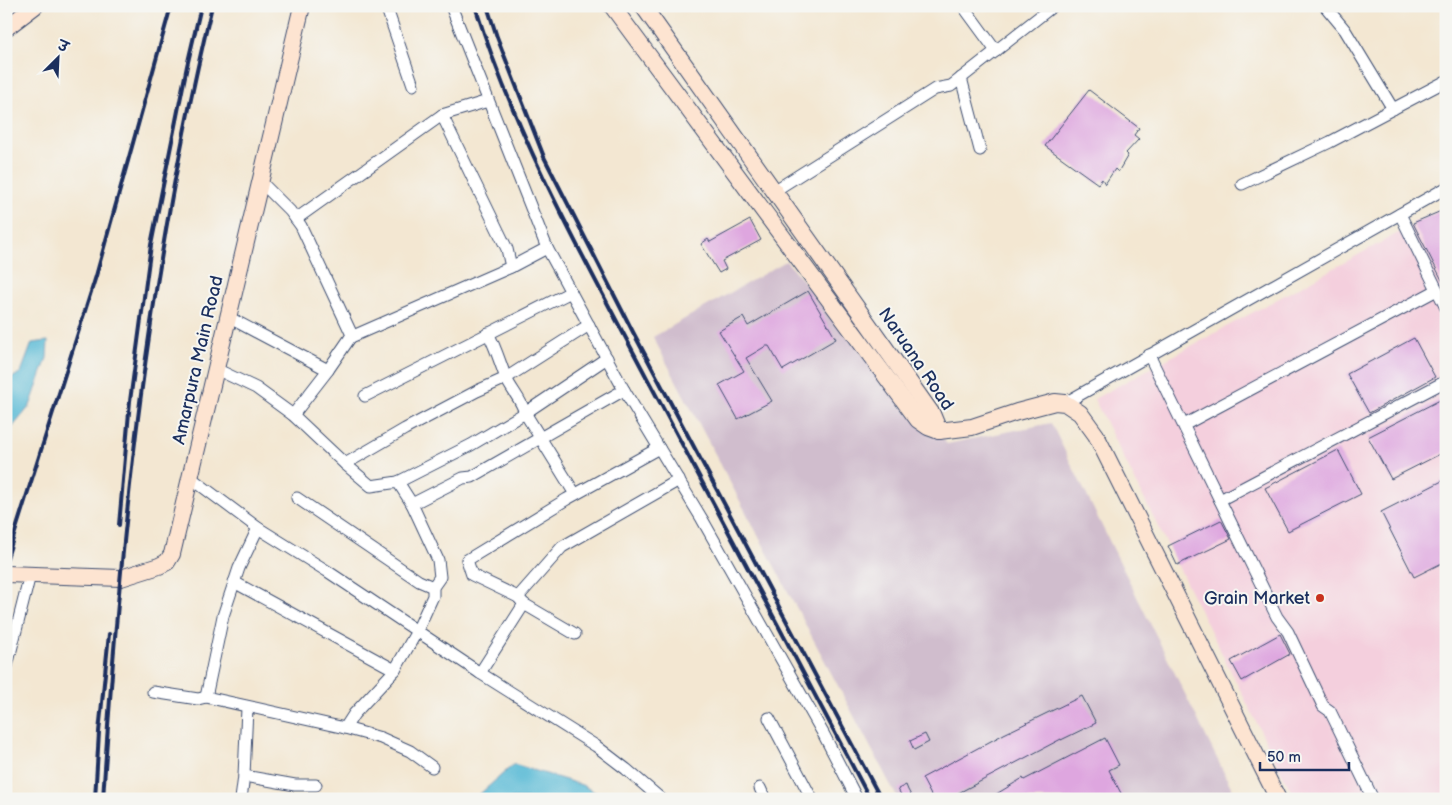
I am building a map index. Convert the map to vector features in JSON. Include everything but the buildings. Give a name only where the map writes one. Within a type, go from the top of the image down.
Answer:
[{"type":"street","points":[[6,28],[34,6]]},
{"type":"street","name":"Amarpura Main Road","points":[[6,574],[121,578],[167,562],[175,546],[302,6]]},
{"type":"street","points":[[386,6],[413,85]]},
{"type":"street","points":[[451,6],[547,248],[624,390],[679,480],[824,735],[857,799]]},
{"type":"street","points":[[612,6],[915,417],[928,427],[939,431]]},
{"type":"street","name":"Naruana Road","points":[[643,6],[932,414],[937,422],[939,431],[972,427],[1055,402],[1065,403]]},
{"type":"street","points":[[963,6],[996,51]]},
{"type":"street","points":[[774,191],[935,89],[951,86],[1053,6]]},
{"type":"street","points":[[1325,6],[1345,30],[1393,109]]},
{"type":"street","points":[[961,78],[980,150]]},
{"type":"street","points":[[1242,184],[1330,142],[1446,81]]},
{"type":"street","points":[[296,219],[442,114],[488,101]]},
{"type":"street","points":[[442,114],[506,250],[511,267]]},
{"type":"street","points":[[260,181],[296,219],[310,243],[347,322],[351,337]]},
{"type":"street","points":[[1278,799],[1096,436],[1080,413],[1065,403],[1446,188]]},
{"type":"street","points":[[1400,214],[1446,308]]},
{"type":"street","points":[[293,415],[351,337],[511,267],[547,248]]},
{"type":"street","points":[[1184,425],[1437,290]]},
{"type":"street","points":[[365,396],[571,292]]},
{"type":"street","points":[[228,317],[328,370]]},
{"type":"street","points":[[345,464],[405,428],[506,378],[589,325]]},
{"type":"street","points":[[488,333],[496,348],[506,378],[521,400],[525,413],[575,494]]},
{"type":"street","points":[[1149,355],[1323,706],[1330,711],[1373,799]]},
{"type":"street","points":[[216,370],[256,388],[293,415],[371,486],[398,482],[472,445],[525,413],[607,358]]},
{"type":"street","points":[[1220,500],[1446,381]]},
{"type":"street","points":[[412,504],[463,478],[472,477],[624,390]]},
{"type":"street","points":[[575,634],[521,600],[472,575],[467,560],[575,494],[659,448]]},
{"type":"street","points":[[191,478],[258,528],[327,571],[480,673],[596,746],[626,768],[661,799]]},
{"type":"street","points":[[480,673],[521,600],[562,547],[679,480]]},
{"type":"street","points":[[346,728],[354,714],[395,670],[417,631],[433,596],[433,587],[440,577],[438,560],[412,504],[398,482]]},
{"type":"street","points":[[297,498],[419,581],[433,587]]},
{"type":"street","points":[[206,697],[223,616],[234,582],[258,528]]},
{"type":"street","points":[[6,670],[30,575]]},
{"type":"street","points":[[234,582],[395,670]]},
{"type":"street","points":[[153,692],[198,699],[206,697],[247,708],[346,728],[381,738],[410,751],[432,767]]},
{"type":"street","points":[[241,799],[247,708]]},
{"type":"street","points":[[769,718],[812,799]]},
{"type":"street","points":[[244,776],[295,785],[316,785]]},
{"type":"shaded area","name":"Grain Market","points":[[1446,207],[1446,797],[1443,799],[1295,799],[1094,399]]},
{"type":"shaded area","points":[[786,261],[947,444],[1051,423],[1237,799],[898,799],[653,337]]},
{"type":"water","points":[[48,341],[47,358],[30,406],[6,435],[6,382],[21,372],[32,343]]},
{"type":"water","points":[[514,764],[582,785],[607,799],[474,799]]},
{"type":"railway","points":[[6,561],[96,276],[171,6]]},
{"type":"railway","points":[[119,525],[130,401],[151,245],[201,6]]},
{"type":"railway","points":[[103,799],[118,599],[140,400],[171,202],[212,6]]},
{"type":"railway","points":[[475,6],[510,102],[552,196],[870,799]]},
{"type":"railway","points":[[487,6],[497,37],[544,157],[633,332],[881,799]]},
{"type":"railway","points":[[95,799],[99,732],[109,634]]},
{"type":"place","name":"Grain Market","points":[[1320,598]]}]
